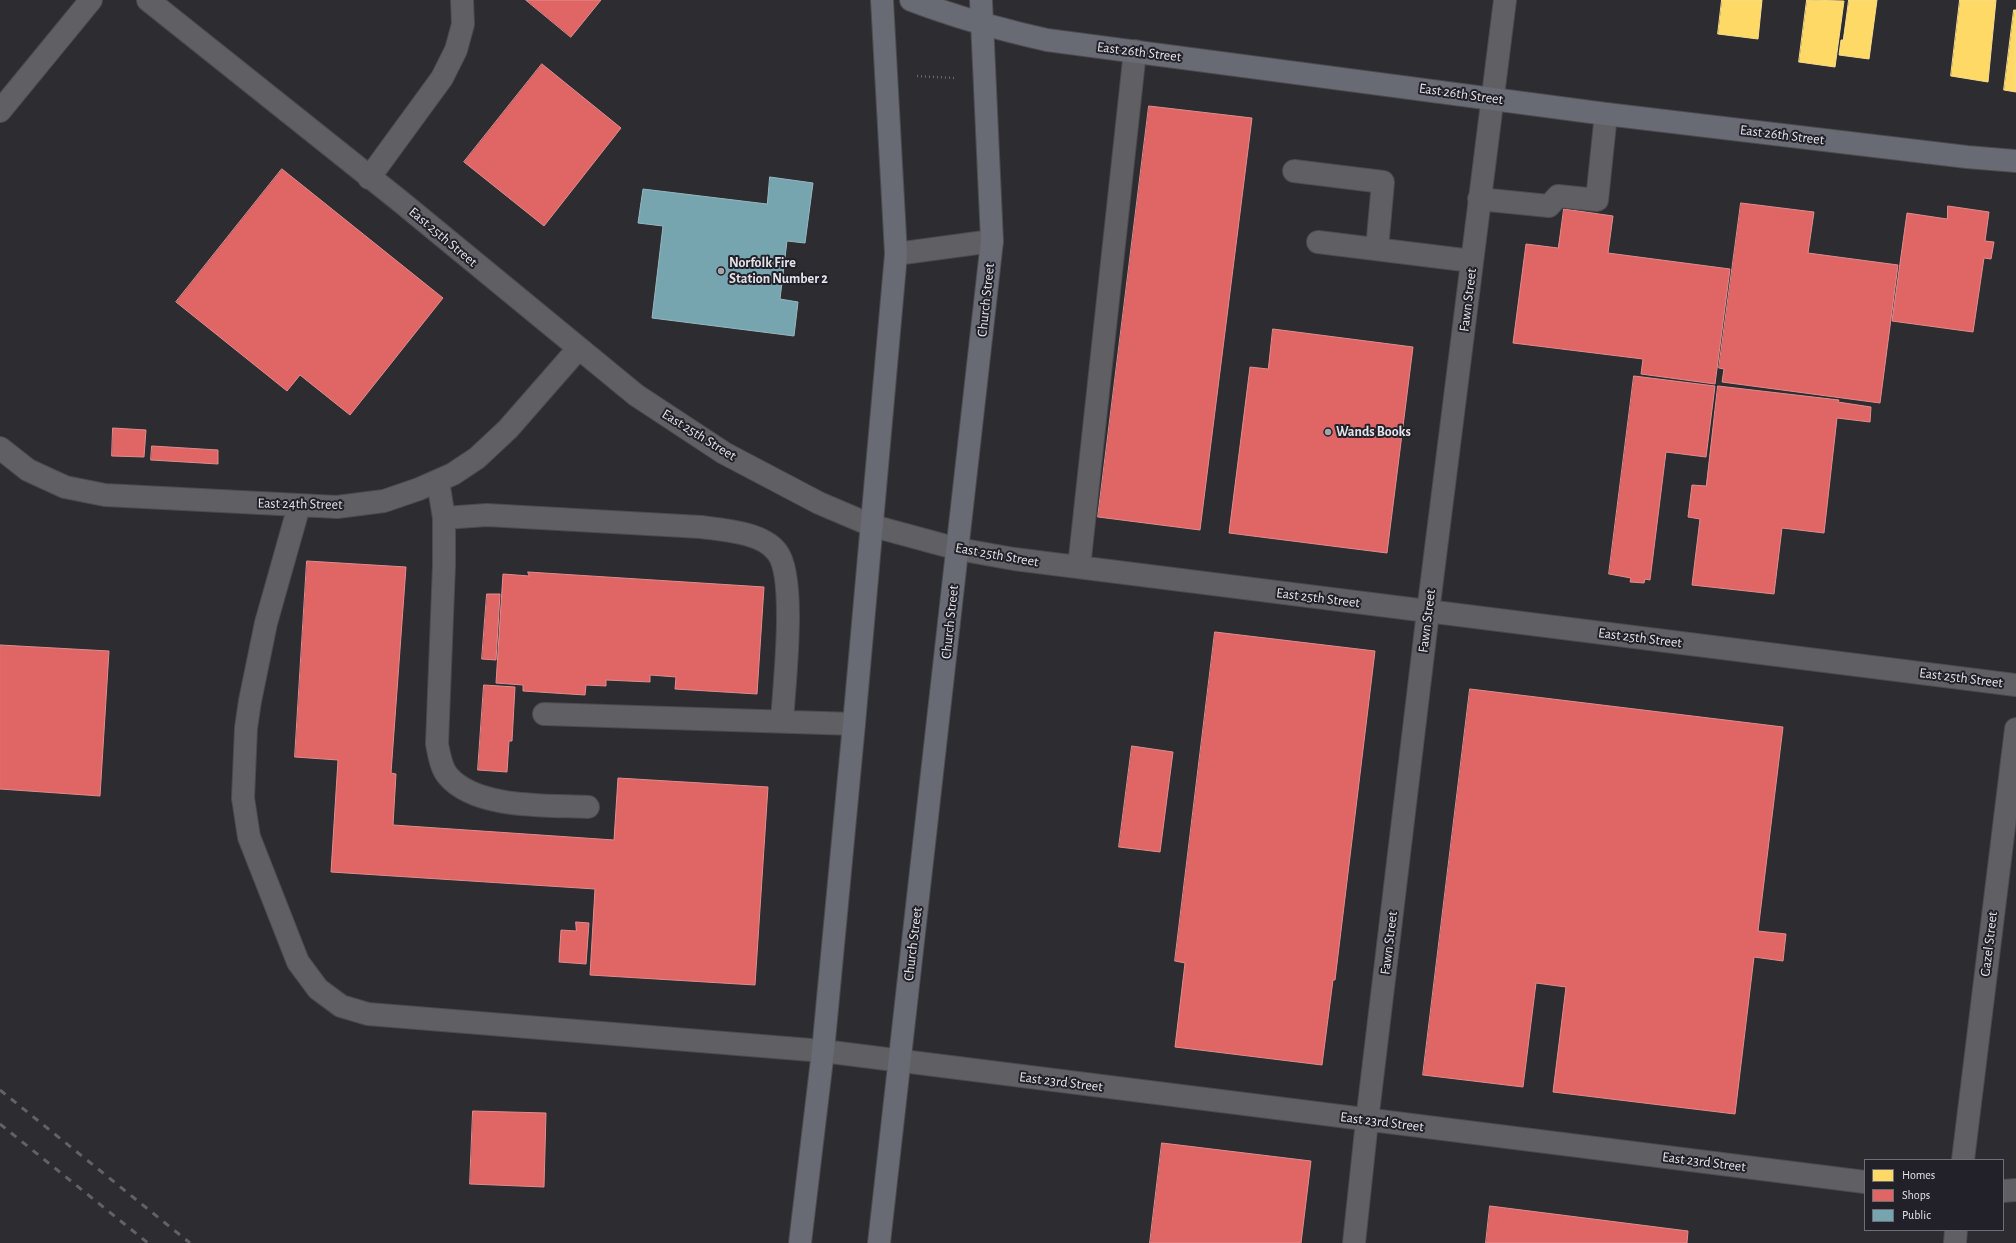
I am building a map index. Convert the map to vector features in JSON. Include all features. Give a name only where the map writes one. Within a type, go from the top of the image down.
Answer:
[{"type":"main road","points":[[800,1243],[823,1051],[873,526],[896,254],[882,0]]},
{"type":"main road","name":"East 26th Street","points":[[911,0],[952,16],[984,26],[1047,40],[1606,114],[1967,157],[2016,161]]},
{"type":"main road","name":"Church Street","points":[[879,1243],[992,241],[984,26],[981,0]]},
{"type":"street","points":[[0,111],[91,0]]},
{"type":"street","name":"East 25th Street","points":[[148,0],[370,178],[636,395],[724,453],[819,503],[873,526],[958,549],[1079,567],[2016,685]]},
{"type":"street","points":[[370,178],[442,78],[456,50],[462,24],[462,0]]},
{"type":"street","name":"Fawn Street","points":[[1354,1243],[1367,1121],[1428,612],[1505,0]]},
{"type":"street","points":[[1079,567],[1135,51]]},
{"type":"street","points":[[1479,200],[1549,206],[1558,196],[1597,200],[1606,114]]},
{"type":"street","points":[[1294,171],[1383,182],[1377,249]]},
{"type":"street","points":[[896,254],[992,241]]},
{"type":"street","points":[[1318,242],[1472,261]]},
{"type":"street","name":"East 24th Street","points":[[0,448],[28,470],[65,488],[105,495],[337,507],[384,501],[438,481],[477,458],[508,429],[578,349]]},
{"type":"street","points":[[438,481],[444,518],[437,744],[440,759],[447,775],[462,788],[496,801],[588,807]]},
{"type":"street","name":"East 23rd Street","points":[[300,506],[266,623],[250,701],[246,728],[243,798],[249,837],[298,962],[318,989],[341,1006],[368,1014],[823,1051],[1367,1121],[1864,1182]]},
{"type":"street","points":[[444,518],[487,514],[700,527],[733,531],[760,539],[777,552],[786,574],[788,600],[782,721]]},
{"type":"street","points":[[544,714],[854,724]]},
{"type":"street","name":"Gazel Street","points":[[1963,1159],[2016,729]]},
{"type":"street","points":[[2004,1191],[2016,1190]]},
{"type":"street","points":[[1955,1243],[1956,1231]]},
{"type":"path","points":[[917,76],[961,78]]},
{"type":"building: Homes","points":[[1722,0],[1762,0],[1758,39],[1718,34]]},
{"type":"building: Homes","points":[[1807,0],[1844,1],[1835,67],[1799,62]]},
{"type":"building: Homes","points":[[1849,0],[1877,0],[1869,59],[1839,55],[1841,40],[1843,40]]},
{"type":"building: Homes","points":[[1960,0],[1996,0],[1988,82],[1951,76]]},
{"type":"building: Homes","points":[[2014,10],[2016,10],[2016,92],[2004,90]]},
{"type":"building: Shops","points":[[526,0],[601,0],[571,37]]},
{"type":"building: Shops","points":[[542,64],[621,128],[544,226],[464,162]]},
{"type":"building: Shops","points":[[1149,106],[1252,118],[1200,530],[1098,517]]},
{"type":"building: Shops","points":[[282,169],[443,298],[350,415],[300,375],[287,391],[176,302]]},
{"type":"building: Shops","points":[[1741,203],[1814,212],[1808,253],[1898,265],[1880,403],[1722,382],[1724,369],[1719,368]]},
{"type":"building: Shops","points":[[1948,206],[1989,212],[1985,241],[1994,242],[1991,259],[1984,258],[1973,332],[1892,321],[1907,213],[1947,219]]},
{"type":"building: Shops","points":[[1564,209],[1613,216],[1608,253],[1730,269],[1715,384],[1641,374],[1643,359],[1513,343],[1526,244],[1558,248]]},
{"type":"building: Shops","points":[[1273,329],[1413,347],[1387,553],[1229,533],[1250,367],[1268,369]]},
{"type":"building: Shops","points":[[1634,376],[1715,386],[1706,457],[1666,452],[1650,580],[1645,579],[1644,583],[1630,582],[1631,578],[1609,574]]},
{"type":"building: Shops","points":[[1718,386],[1839,400],[1838,402],[1871,407],[1870,422],[1837,418],[1824,533],[1782,528],[1774,594],[1692,585],[1700,519],[1688,517],[1692,485],[1706,486]]},
{"type":"building: Shops","points":[[113,428],[146,430],[144,457],[112,456]]},
{"type":"building: Shops","points":[[152,446],[218,450],[218,464],[151,460]]},
{"type":"building: Shops","points":[[307,561],[406,567],[391,773],[396,774],[393,825],[614,840],[618,778],[768,787],[755,985],[590,975],[595,889],[331,872],[338,760],[295,757]]},
{"type":"building: Shops","points":[[528,572],[764,587],[757,694],[675,689],[676,677],[650,675],[650,682],[606,680],[606,686],[586,685],[585,695],[523,691],[523,685],[496,683],[503,574],[529,576]]},
{"type":"building: Shops","points":[[487,594],[500,594],[496,660],[482,659]]},
{"type":"building: Shops","points":[[1215,632],[1375,651],[1335,980],[1333,980],[1322,1065],[1175,1047],[1185,963],[1175,961]]},
{"type":"building: Shops","points":[[0,645],[109,651],[100,796],[0,789]]},
{"type":"building: Shops","points":[[484,685],[515,687],[512,741],[509,741],[507,772],[478,770]]},
{"type":"building: Shops","points":[[1470,689],[1783,727],[1758,931],[1786,934],[1783,961],[1754,957],[1735,1114],[1553,1092],[1566,987],[1536,983],[1523,1087],[1423,1075]]},
{"type":"building: Shops","points":[[1132,746],[1173,752],[1160,852],[1119,847]]},
{"type":"building: Shops","points":[[576,922],[589,923],[586,964],[559,962],[561,930],[576,931]]},
{"type":"building: Shops","points":[[473,1111],[546,1113],[544,1187],[470,1184]]},
{"type":"building: Shops","points":[[1162,1143],[1311,1161],[1301,1243],[1150,1243]]},
{"type":"building: Shops","points":[[1490,1206],[1688,1231],[1687,1243],[1486,1243]]},
{"type":"building: Public","name":"Norfolk Fire Station Number 2","points":[[770,177],[813,183],[805,243],[787,241],[780,299],[798,302],[794,336],[652,318],[663,226],[638,223],[643,189],[767,204]]},
{"type":"railway","points":[[0,1090],[190,1243]]},
{"type":"railway","points":[[0,1124],[148,1243]]},
{"type":"place","name":"Norfolk Fire Station Number 2","points":[[721,271]]},
{"type":"place","name":"Wands Books","points":[[1328,432]]}]
